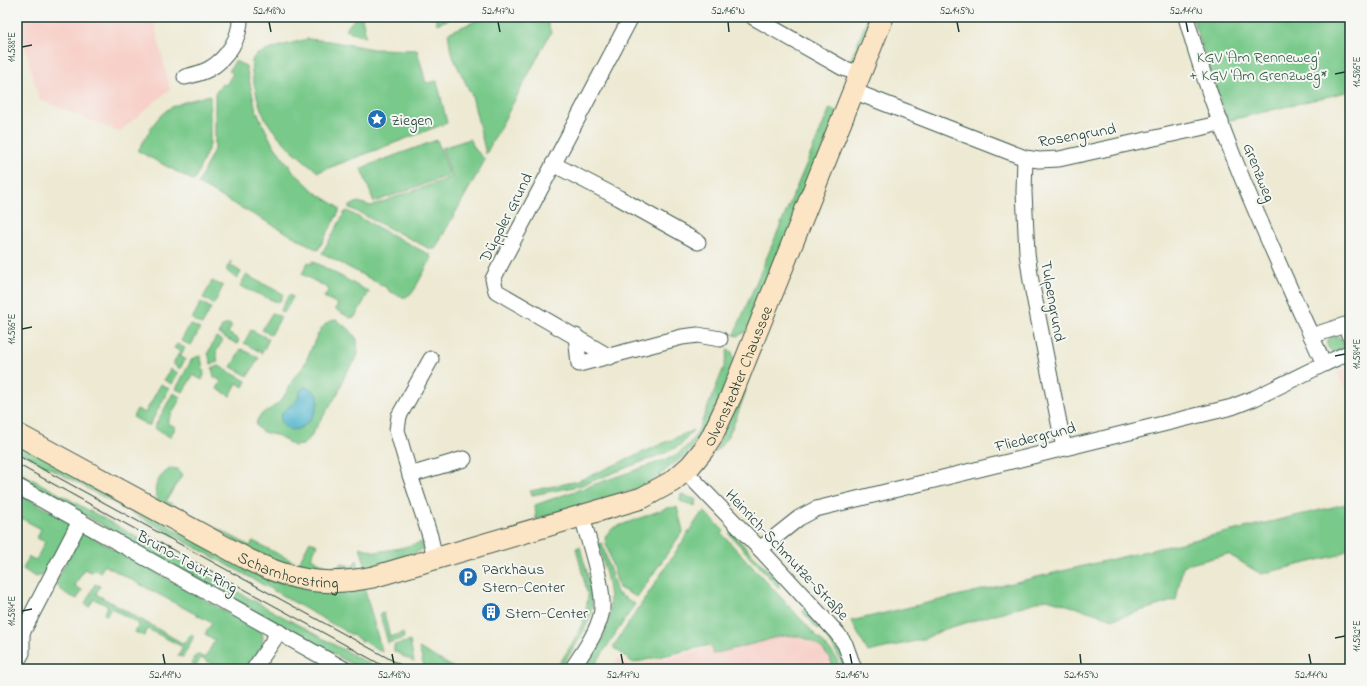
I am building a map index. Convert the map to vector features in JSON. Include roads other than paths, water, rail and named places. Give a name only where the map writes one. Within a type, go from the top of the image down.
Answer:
[{"type":"street","points":[[185,77],[210,69],[226,55],[236,38],[240,25],[240,17]]},
{"type":"street","name":"Düppler Grund","points":[[610,357],[496,291],[493,279],[631,17]]},
{"type":"street","points":[[753,17],[843,68],[857,83]]},
{"type":"street","name":"Olvenstedter Chaussee","points":[[582,516],[642,498],[662,488],[685,471],[697,458],[711,438],[731,396],[883,17]]},
{"type":"street","name":"Grenzweg","points":[[1186,17],[1214,105],[1263,229],[1324,364]]},
{"type":"street","name":"Rosengrund","points":[[857,83],[1025,158],[1039,160],[1059,159],[1209,126],[1221,122]]},
{"type":"street","name":"Tulpengrund","points":[[1025,158],[1024,192],[1027,253],[1031,281],[1064,448]]},
{"type":"street","name":"Düppler Grund","points":[[553,164],[619,198],[698,242]]},
{"type":"street","points":[[1311,336],[1345,325],[1350,337]]},
{"type":"street","points":[[576,336],[579,364],[682,337],[698,335],[720,339]]},
{"type":"street","points":[[1324,364],[1350,352]]},
{"type":"street","points":[[430,358],[399,416],[398,434],[436,558]]},
{"type":"street","name":"Fliedergrund","points":[[760,549],[798,518],[816,509],[1232,407],[1255,398],[1324,364]]},
{"type":"street","name":"Scharnhorstring","points":[[17,434],[249,560],[283,575],[316,582],[348,581],[373,577],[582,516]]},
{"type":"street","points":[[410,475],[464,459]]},
{"type":"street","name":"Heinrich-Schmutze-Straße","points":[[685,471],[760,549],[836,633],[845,644],[854,669]]},
{"type":"street","name":"Bruno-Taut-Ring","points":[[17,486],[344,669]]},
{"type":"street","points":[[572,669],[595,633],[602,614],[600,582],[582,516]]},
{"type":"street","points":[[17,661],[22,652],[22,633],[80,521]]},
{"type":"street","points":[[254,669],[279,632]]},
{"type":"water","points":[[305,387],[311,389],[318,396],[318,402],[314,415],[305,425],[293,430],[287,429],[281,423],[282,414],[297,400],[301,389]]},
{"type":"tram line","points":[[17,455],[408,669]]},
{"type":"tram line","points":[[17,464],[389,669]]},
{"type":"place","name":"Ziegen","points":[[377,119]]},
{"type":"place","name":"Parkhaus Stern-Center","points":[[468,577]]},
{"type":"place","name":"Stern-Center","points":[[491,612]]},
{"type":"park label","name":"KGV 'Am Renneweg' + KGV 'Am Grenzweg*","points":[[1258,65]]}]
